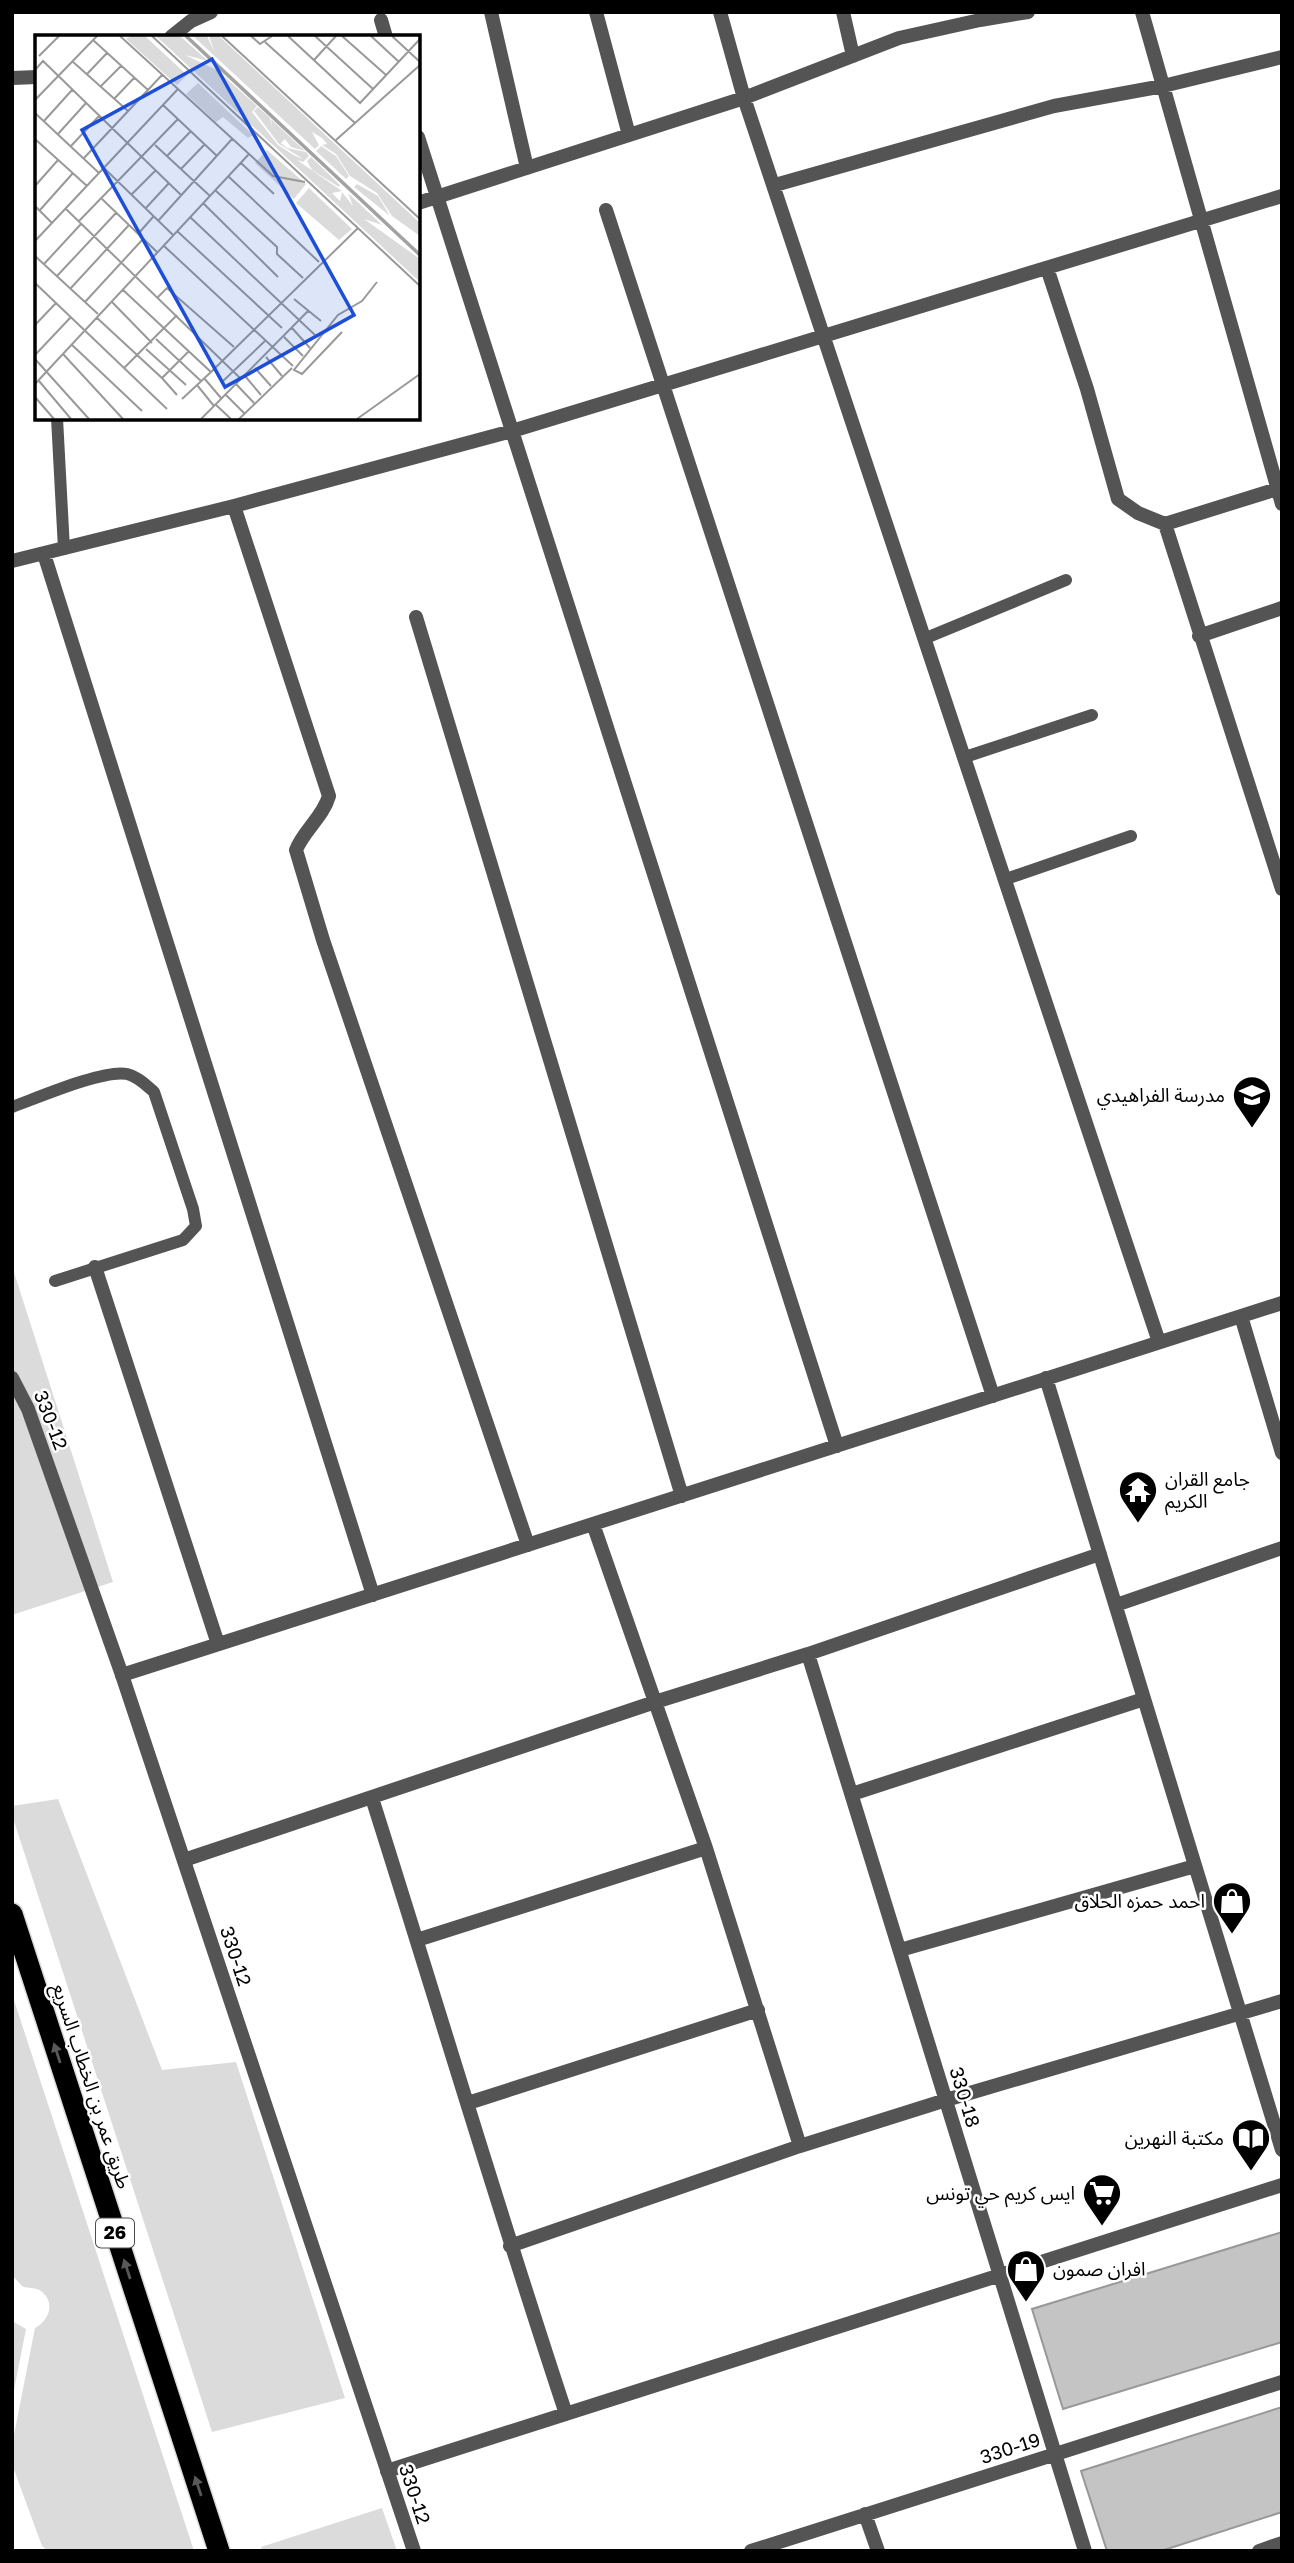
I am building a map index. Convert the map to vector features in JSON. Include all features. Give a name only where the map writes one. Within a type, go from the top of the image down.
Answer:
[{"type":"highway","name":"طريق عمر بن الخطاب السريع","points":[[12,1914],[219,2551]]},
{"type":"street","points":[[173,35],[189,17],[211,12]]},
{"type":"street","points":[[491,12],[527,168]]},
{"type":"street","points":[[596,12],[629,135]]},
{"type":"street","points":[[720,12],[744,98],[825,334],[1159,1342]]},
{"type":"street","points":[[843,12],[853,56]]},
{"type":"street","points":[[420,202],[744,98],[900,38],[979,16],[1028,12]]},
{"type":"street","points":[[1143,12],[1282,504]]},
{"type":"street","points":[[381,20],[385,35]]},
{"type":"street","points":[[775,185],[1054,106],[1163,86],[1282,57]]},
{"type":"street","points":[[12,78],[35,77]]},
{"type":"street","points":[[420,143],[837,1446]]},
{"type":"street","points":[[12,561],[234,506],[512,430],[1282,196]]},
{"type":"street","points":[[606,210],[993,1395]]},
{"type":"street","points":[[1047,268],[1087,389],[1118,499],[1138,513],[1165,524],[1277,489]]},
{"type":"street","points":[[234,506],[329,796],[326,807],[300,840],[296,850],[323,940],[528,1545]]},
{"type":"street","points":[[1165,524],[1282,890]]},
{"type":"street","points":[[44,554],[373,1595]]},
{"type":"street","points":[[1199,636],[1282,608]]},
{"type":"street","points":[[416,617],[682,1496]]},
{"type":"street","points":[[95,1267],[218,1644]]},
{"type":"street","points":[[122,1675],[1282,1303]]},
{"type":"street","points":[[1241,1316],[1282,1453]]},
{"type":"street","name":"330-12","points":[[12,1378],[28,1409],[122,1675],[414,2551]]},
{"type":"street","points":[[1046,1378],[1282,2150]]},
{"type":"street","points":[[593,1524],[706,1848],[800,2146]]},
{"type":"street","points":[[1116,1605],[1282,1548]]},
{"type":"street","points":[[184,1860],[655,1702],[808,1654],[1100,1554]]},
{"type":"street","name":"330-18","points":[[808,1654],[1084,2551]]},
{"type":"street","points":[[852,1794],[1144,1699]]},
{"type":"street","points":[[372,1798],[510,2246],[566,2414]]},
{"type":"street","points":[[417,1940],[706,1848]]},
{"type":"street","points":[[900,1950],[1195,1867]]},
{"type":"street","points":[[510,2246],[800,2146],[1282,2001]]},
{"type":"street","points":[[468,2103],[758,2010]]},
{"type":"street","points":[[387,2471],[1282,2185]]},
{"type":"street","name":"330-19","points":[[751,2551],[1282,2382]]},
{"type":"street","points":[[865,2514],[878,2551]]},
{"type":"street","points":[[1259,2551],[1282,2543]]},
{"type":"lane","points":[[57,420],[64,549]]},
{"type":"lane","points":[[926,638],[1066,580]]},
{"type":"lane","points":[[965,757],[1093,715]]},
{"type":"lane","points":[[1006,879],[1131,836]]},
{"type":"lane","points":[[12,1107],[106,1074],[127,1074],[142,1081],[154,1092],[193,1209],[196,1226],[183,1240],[55,1281]]},
{"type":"shaded area","points":[[12,1266],[113,1582],[12,1615]]},
{"type":"shaded area","points":[[58,1799],[162,2070],[236,2062],[345,2398],[212,2432],[12,1815],[12,1806]]},
{"type":"shaded area","points":[[12,1994],[194,2551],[48,2551],[42,2546],[12,2464],[12,2445],[35,2328],[44,2321],[49,2306],[41,2291],[26,2288],[12,2275]]},
{"type":"shaded area","points":[[12,2321],[26,2329],[12,2400]]},
{"type":"shaded area","points":[[382,2508],[397,2551],[262,2551],[261,2547]]},
{"type":"building","points":[[1282,2232],[1282,2342],[1063,2409],[1032,2309]]},
{"type":"building","points":[[1282,2407],[1282,2512],[1161,2551],[1107,2551],[1081,2471]]},
{"type":"place","name":"مدرسة الفراهيدي","points":[[1252,1129]]},
{"type":"place","name":"جامع القران الكريم","points":[[1138,1524]]},
{"type":"place","name":"احمد حمزه الحلاق","points":[[1232,1935]]},
{"type":"place","name":"مكتبة النهرين","points":[[1251,2172]]},
{"type":"place","name":"ايس كريم حي تونس","points":[[1102,2227]]},
{"type":"place","name":"افران صمون","points":[[1026,2303]]}]
